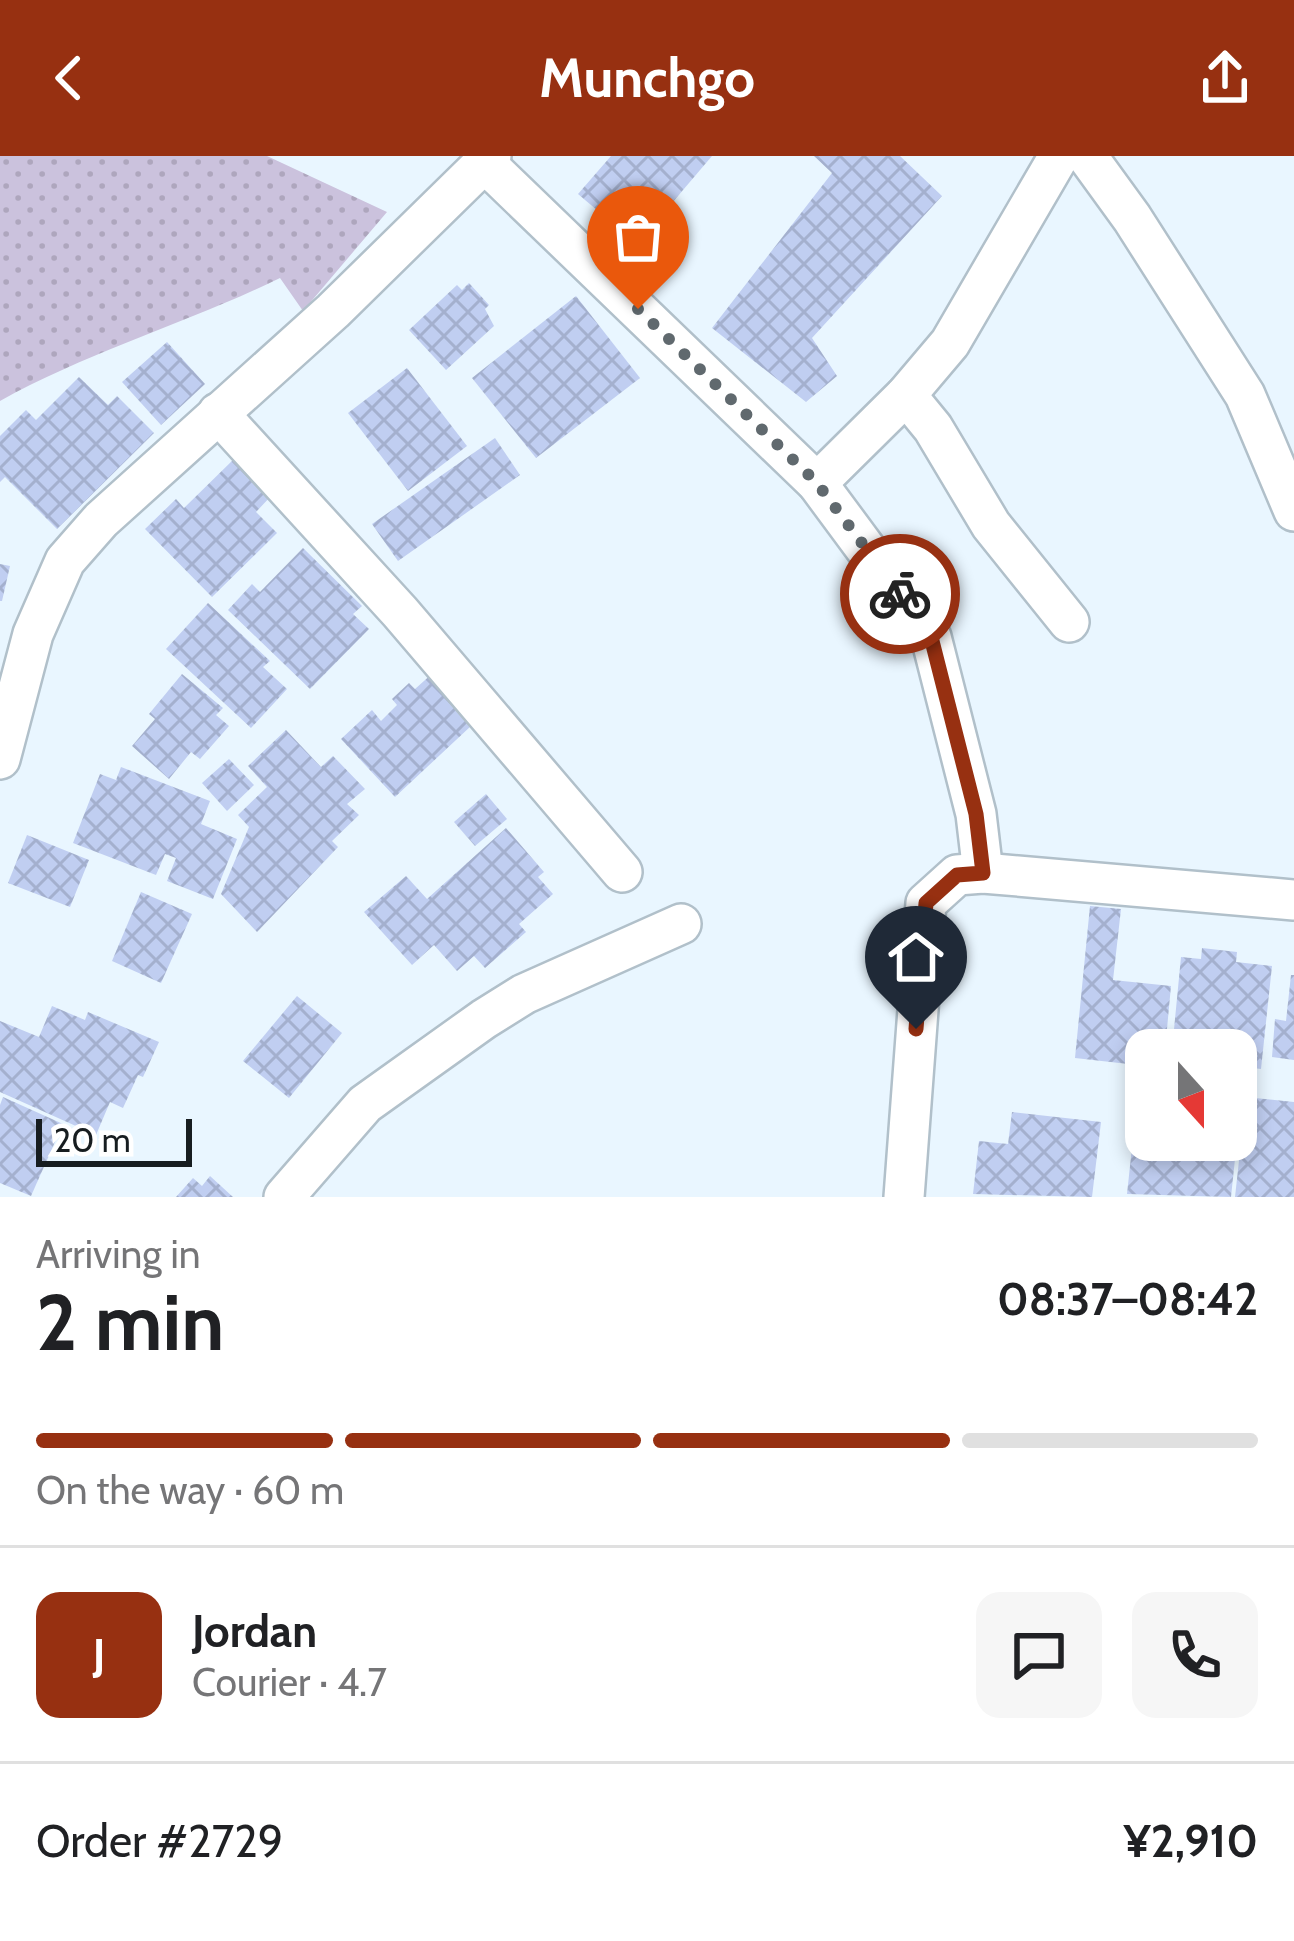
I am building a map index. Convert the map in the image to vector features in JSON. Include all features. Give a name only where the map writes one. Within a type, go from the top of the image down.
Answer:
[{"type":"street","points":[[817,483],[950,344],[1059,156]]},
{"type":"street","points":[[1087,156],[1245,395],[1294,511]]},
{"type":"street","points":[[0,759],[33,634],[65,561],[101,520],[333,311],[488,159],[817,483],[931,637],[976,814],[983,873]]},
{"type":"street","points":[[906,395],[933,428],[991,525],[1069,622]]},
{"type":"street","points":[[218,413],[400,613],[622,872]]},
{"type":"street","points":[[904,1197],[926,903],[957,875],[983,873],[1294,900]]},
{"type":"street","points":[[284,1197],[365,1105],[484,1018],[524,994],[680,924]]},
{"type":"shaded area","points":[[0,156],[267,156],[387,212],[303,311],[280,278],[0,401]]},
{"type":"building","points":[[611,156],[712,156],[637,244],[578,194]]},
{"type":"building","points":[[814,156],[900,156],[942,196],[812,338],[837,376],[806,402],[712,328],[832,173]]},
{"type":"building","points":[[469,283],[489,305],[485,309],[494,326],[446,370],[409,330],[457,285],[462,290]]},
{"type":"building","points":[[576,296],[640,378],[536,458],[472,378]]},
{"type":"building","points":[[167,342],[205,384],[161,425],[122,382]]},
{"type":"building","points":[[407,368],[467,446],[408,491],[348,413]]},
{"type":"building","points":[[79,377],[108,405],[117,396],[154,433],[57,529],[5,477],[0,482],[0,436],[26,410],[36,420]]},
{"type":"building","points":[[495,438],[520,475],[398,561],[372,524]]},
{"type":"building","points":[[235,458],[272,495],[256,512],[277,533],[212,597],[145,529],[176,499],[184,508]]},
{"type":"building","points":[[303,548],[362,606],[353,614],[369,629],[310,689],[228,610],[252,584],[260,592]]},
{"type":"building","points":[[0,564],[10,566],[2,601],[0,601]]},
{"type":"building","points":[[208,603],[270,661],[263,667],[287,689],[251,728],[166,649]]},
{"type":"building","points":[[434,672],[465,705],[458,712],[471,726],[395,797],[341,739],[372,710],[381,721],[397,705],[392,699],[409,683],[415,689]]},
{"type":"building","points":[[182,674],[223,708],[216,715],[229,726],[200,759],[191,752],[169,779],[132,746],[155,719],[149,714]]},
{"type":"building","points":[[286,730],[321,767],[333,756],[365,789],[347,804],[359,815],[332,841],[338,847],[257,932],[221,894],[249,827],[238,815],[267,787],[248,766]]},
{"type":"building","points":[[229,759],[254,785],[227,811],[202,783]]},
{"type":"building","points":[[121,767],[210,801],[201,824],[237,839],[213,899],[167,881],[176,858],[165,854],[156,875],[73,843],[100,774],[116,780]]},
{"type":"building","points":[[486,794],[507,819],[475,846],[454,822]]},
{"type":"building","points":[[506,828],[544,872],[538,877],[553,894],[519,924],[526,932],[485,968],[474,956],[457,971],[434,945],[412,965],[364,912],[406,876],[427,899]]},
{"type":"building","points":[[27,835],[89,860],[70,907],[8,883]]},
{"type":"building","points":[[141,892],[192,914],[161,983],[112,961]]},
{"type":"building","points":[[1090,906],[1121,909],[1113,980],[1171,986],[1167,1029],[1125,1029],[1125,1064],[1075,1058]]},
{"type":"building","points":[[1202,948],[1237,952],[1236,962],[1272,966],[1261,1069],[1257,1069],[1257,1029],[1174,1029],[1181,957],[1201,959]]},
{"type":"building","points":[[1291,975],[1294,1060],[1272,1057],[1275,1019],[1286,1021]]},
{"type":"building","points":[[297,996],[342,1033],[289,1098],[243,1061]]},
{"type":"building","points":[[52,1006],[85,1020],[88,1012],[159,1042],[123,1108],[110,1102],[96,1135],[0,1092],[0,1021],[39,1037]]},
{"type":"building","points":[[3,1097],[63,1124],[31,1196],[0,1183]]},
{"type":"building","points":[[1257,1098],[1294,1102],[1294,1197],[1235,1197],[1239,1161],[1257,1161]]},
{"type":"building","points":[[1012,1112],[1101,1122],[1092,1197],[973,1194],[979,1141],[1008,1144]]},
{"type":"building","points":[[1131,1161],[1235,1161],[1231,1197],[1127,1194]]},
{"type":"building","points":[[210,1176],[233,1197],[176,1197],[193,1178],[202,1186]]},
{"type":"way so far","points":[[638,309],[817,483],[900,594]]},
{"type":"route","points":[[900,594],[931,637],[976,814],[983,873],[957,875],[926,903],[916,1029]]}]
